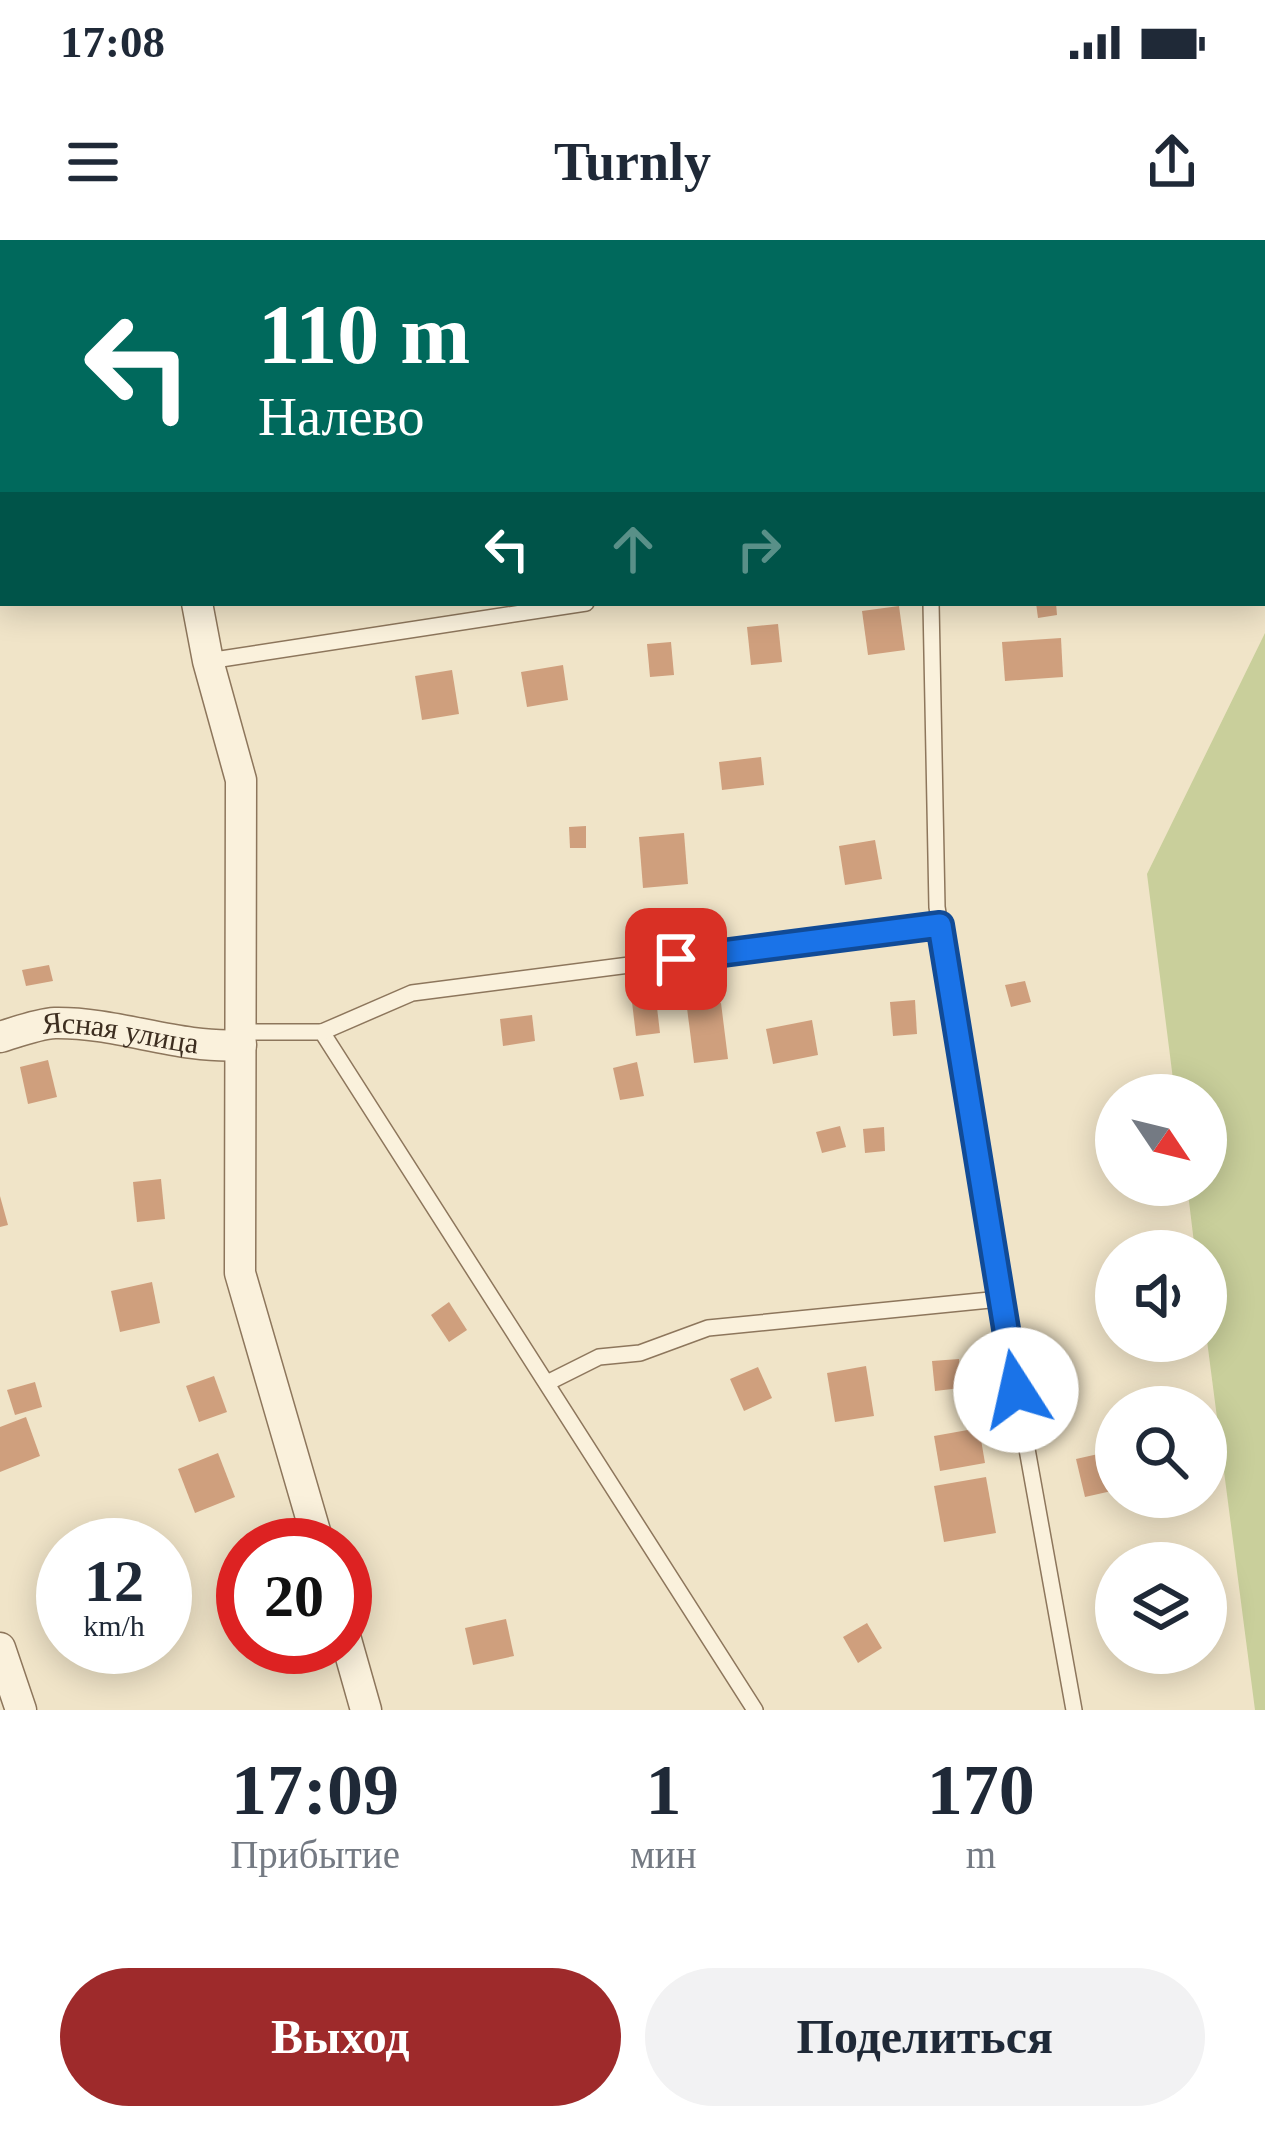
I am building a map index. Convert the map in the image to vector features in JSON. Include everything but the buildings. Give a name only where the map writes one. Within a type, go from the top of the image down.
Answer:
[{"type":"street","points":[[198,606],[241,780],[240,1273],[311,1518]]},
{"type":"street","name":"Ясная улица","points":[[0,1036],[51,1023],[105,1026],[208,1047],[241,1038]]},
{"type":"street","points":[[0,1648],[21,1710]]},
{"type":"street","points":[[356,1674],[366,1710]]},
{"type":"lane","points":[[208,661],[566,606]]},
{"type":"lane","points":[[931,606],[940,925],[1000,1299],[1074,1710]]},
{"type":"lane","points":[[241,1038],[322,1032],[412,993],[940,925]]},
{"type":"lane","points":[[322,1032],[755,1710]]},
{"type":"lane","points":[[547,1383],[599,1358],[640,1353],[708,1328],[1000,1299]]},
{"type":"green space","points":[[1265,633],[1265,1710],[1255,1710],[1227,1495],[1227,1386],[1213,1386],[1210,1362],[1227,1362],[1227,1230],[1192,1230],[1190,1206],[1227,1206],[1227,1074],[1172,1074],[1147,874]]},
{"type":"route","points":[[676,959],[940,925],[1016,1390]]}]
